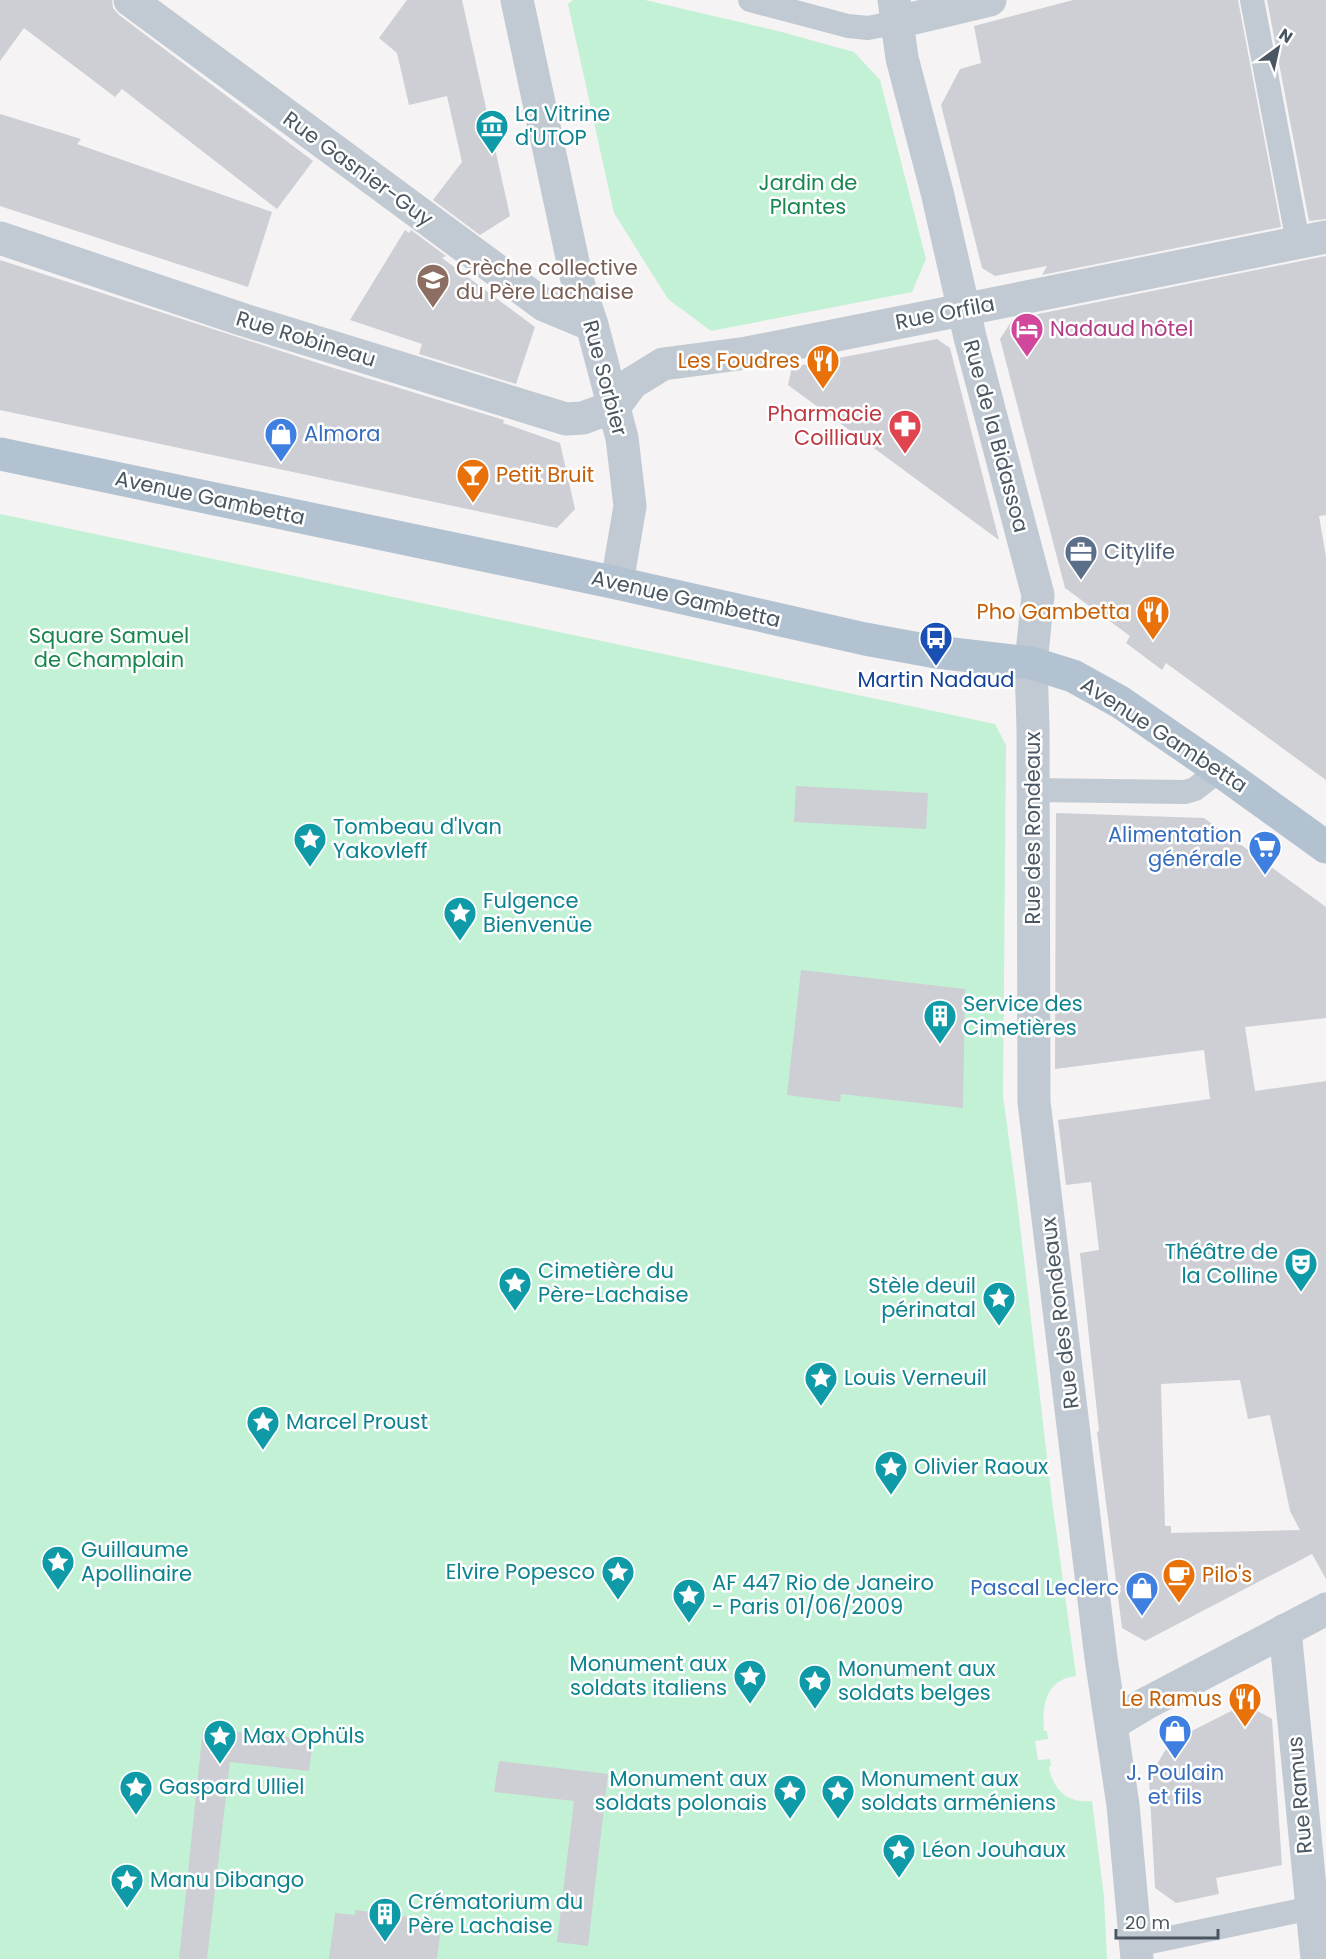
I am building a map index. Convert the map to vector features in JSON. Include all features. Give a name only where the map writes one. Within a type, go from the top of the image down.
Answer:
[{"type":"main road","name":"Avenue Gambetta","points":[[0,454],[617,583],[865,639],[936,652],[1031,663],[1073,676],[1120,702],[1220,770],[1326,847]]},
{"type":"street","name":"Rue Gasnier-Guy","points":[[130,0],[544,305],[592,325]]},
{"type":"street","name":"Rue Sorbier","points":[[517,0],[576,276],[592,325],[622,438],[630,506],[617,583]]},
{"type":"street","points":[[750,0],[848,26],[868,28],[896,11],[990,0]]},
{"type":"street","points":[[1252,0],[1312,240]]},
{"type":"street","name":"Rue de la Bidassoa","points":[[896,11],[902,57],[937,192],[970,337],[1038,595],[1031,663]]},
{"type":"street","name":"Rue Robineau","points":[[0,238],[244,320],[566,419],[583,418],[615,406]]},
{"type":"street","name":"Rue Orfila","points":[[615,406],[632,383],[663,364],[747,353],[1312,240]]},
{"type":"street","name":"Rue des Rondeaux","points":[[1031,663],[1034,790],[1034,1102],[1100,1647],[1124,1805],[1137,1952]]},
{"type":"street","points":[[1034,790],[1185,792],[1195,789],[1220,770]]},
{"type":"street","points":[[1112,1724],[1145,1704],[1326,1609]]},
{"type":"street","name":"Rue Ramus","points":[[1285,1630],[1318,1906],[1317,1959]]},
{"type":"street","points":[[1137,1952],[1318,1906]]},
{"type":"green space","name":"Jardin de Plantes","points":[[573,0],[645,0],[778,31],[854,52],[880,80],[926,259],[912,292],[711,331],[668,299],[614,213],[568,4]]},
{"type":"green space","name":"Cimetière du Père-Lachaise","points":[[0,514],[995,724],[1006,745],[1003,1096],[1052,1500],[1076,1676],[1058,1682],[1052,1688],[1045,1703],[1044,1712],[1044,1731],[1047,1731],[1048,1739],[1035,1741],[1038,1760],[1050,1759],[1051,1775],[1058,1789],[1069,1798],[1092,1801],[1104,1897],[1107,1959],[0,1959]]},
{"type":"building","points":[[0,0],[112,0],[113,8],[119,15],[313,161],[277,209],[122,89],[115,97],[24,28],[0,61]]},
{"type":"building","points":[[407,0],[462,0],[510,216],[480,235],[433,200],[462,162],[447,96],[409,105],[397,53],[379,38]]},
{"type":"building","points":[[1073,0],[1238,0],[1281,227],[1042,275],[1047,266],[995,276],[982,268],[941,105],[960,69],[981,63],[974,26]]},
{"type":"building","points":[[1267,0],[1326,0],[1326,219],[1309,221]]},
{"type":"building","points":[[0,114],[81,139],[77,144],[272,212],[248,287],[0,206]]},
{"type":"building","name":"Crèche collective du Père Lachaise","points":[[405,230],[409,233],[411,230],[446,256],[442,258],[535,327],[516,384],[419,354],[422,344],[350,320]]},
{"type":"building","points":[[1326,256],[1326,515],[1319,516],[1326,557],[1326,780],[1166,663],[1162,670],[1126,643],[1130,636],[1065,588],[1000,339],[1013,319]]},
{"type":"building","points":[[0,260],[324,365],[504,420],[503,423],[560,443],[575,509],[557,528],[0,410]]},
{"type":"building","points":[[937,339],[950,348],[999,540],[788,385],[792,367]]},
{"type":"building","points":[[796,786],[928,793],[926,829],[794,822]]},
{"type":"building","points":[[1056,813],[1204,818],[1326,907],[1326,1018],[1245,1027],[1255,1091],[1326,1081],[1326,1579],[1312,1554],[1145,1641],[1122,1628],[1097,1432],[1099,1431],[1080,1253],[1099,1250],[1091,1182],[1066,1185],[1058,1120],[1210,1099],[1204,1050],[1055,1069]],"holes":[[[1240,1380],[1248,1419],[1270,1415],[1290,1511],[1300,1530],[1171,1533],[1171,1526],[1165,1526],[1161,1384]]]},
{"type":"building","name":"Service des Cimetières","points":[[801,970],[965,989],[963,1108],[841,1094],[840,1102],[787,1095]]},
{"type":"building","points":[[1245,1704],[1272,1719],[1282,1865],[1216,1878],[1219,1894],[1176,1903],[1155,1888],[1149,1778],[1170,1742]]},
{"type":"building","points":[[203,1728],[313,1740],[309,1771],[230,1762],[207,1959],[179,1959]]},
{"type":"building","points":[[499,1761],[608,1774],[588,1946],[557,1942],[574,1801],[494,1792]]},
{"type":"building","name":"Crématorium du Père Lachaise","points":[[355,1910],[424,1919],[424,1924],[441,1927],[437,1959],[329,1959],[335,1913],[355,1915]]},
{"type":"place","name":"La Vitrine d'UTOP","points":[[492,155]]},
{"type":"place","name":"Crèche collective du Père Lachaise","points":[[433,309]]},
{"type":"place","name":"Nadaud hôtel","points":[[1027,358]]},
{"type":"place","name":"Les Foudres","points":[[823,390]]},
{"type":"place","name":"Pharmacie Coilliaux","points":[[905,455]]},
{"type":"place","name":"Almora","points":[[281,463]]},
{"type":"place","name":"Petit Bruit","points":[[473,504]]},
{"type":"place","name":"Citylife","points":[[1081,581]]},
{"type":"place","name":"Pho Gambetta","points":[[1153,641]]},
{"type":"place","name":"Martin Nadaud","points":[[936,667]]},
{"type":"place","name":"Tombeau d'Ivan Yakovleff","points":[[310,868]]},
{"type":"place","name":"Alimentation générale","points":[[1265,876]]},
{"type":"place","name":"Fulgence Bienvenüe","points":[[460,942]]},
{"type":"place","name":"Service des Cimetières","points":[[940,1045]]},
{"type":"place","name":"Théâtre de la Colline","points":[[1301,1293]]},
{"type":"place","name":"Cimetière du Père-Lachaise","points":[[515,1312]]},
{"type":"place","name":"Stèle deuil périnatal","points":[[999,1327]]},
{"type":"place","name":"Louis Verneuil","points":[[821,1407]]},
{"type":"place","name":"Marcel Proust","points":[[263,1451]]},
{"type":"place","name":"Olivier Raoux","points":[[891,1496]]},
{"type":"place","name":"Guillaume Apollinaire","points":[[58,1591]]},
{"type":"place","name":"Elvire Popesco","points":[[618,1601]]},
{"type":"place","name":"Pilo's","points":[[1179,1604]]},
{"type":"place","name":"Pascal Leclerc","points":[[1142,1617]]},
{"type":"place","name":"AF 447 Rio de Janeiro - Paris 01/06/2009","points":[[689,1624]]},
{"type":"place","name":"Monument aux soldats italiens","points":[[750,1705]]},
{"type":"place","name":"Monument aux soldats belges","points":[[815,1710]]},
{"type":"place","name":"Le Ramus","points":[[1245,1728]]},
{"type":"place","name":"J. Poulain et fils","points":[[1175,1760]]},
{"type":"place","name":"Max Ophüls","points":[[220,1765]]},
{"type":"place","name":"Gaspard Ulliel","points":[[136,1816]]},
{"type":"place","name":"Monument aux soldats polonais","points":[[790,1820]]},
{"type":"place","name":"Monument aux soldats arméniens","points":[[838,1820]]},
{"type":"place","name":"Léon Jouhaux","points":[[899,1879]]},
{"type":"place","name":"Manu Dibango","points":[[127,1909]]},
{"type":"place","name":"Crématorium du Père Lachaise","points":[[385,1943]]},
{"type":"park label","name":"Square Samuel de Champlain","points":[[109,648]]}]
